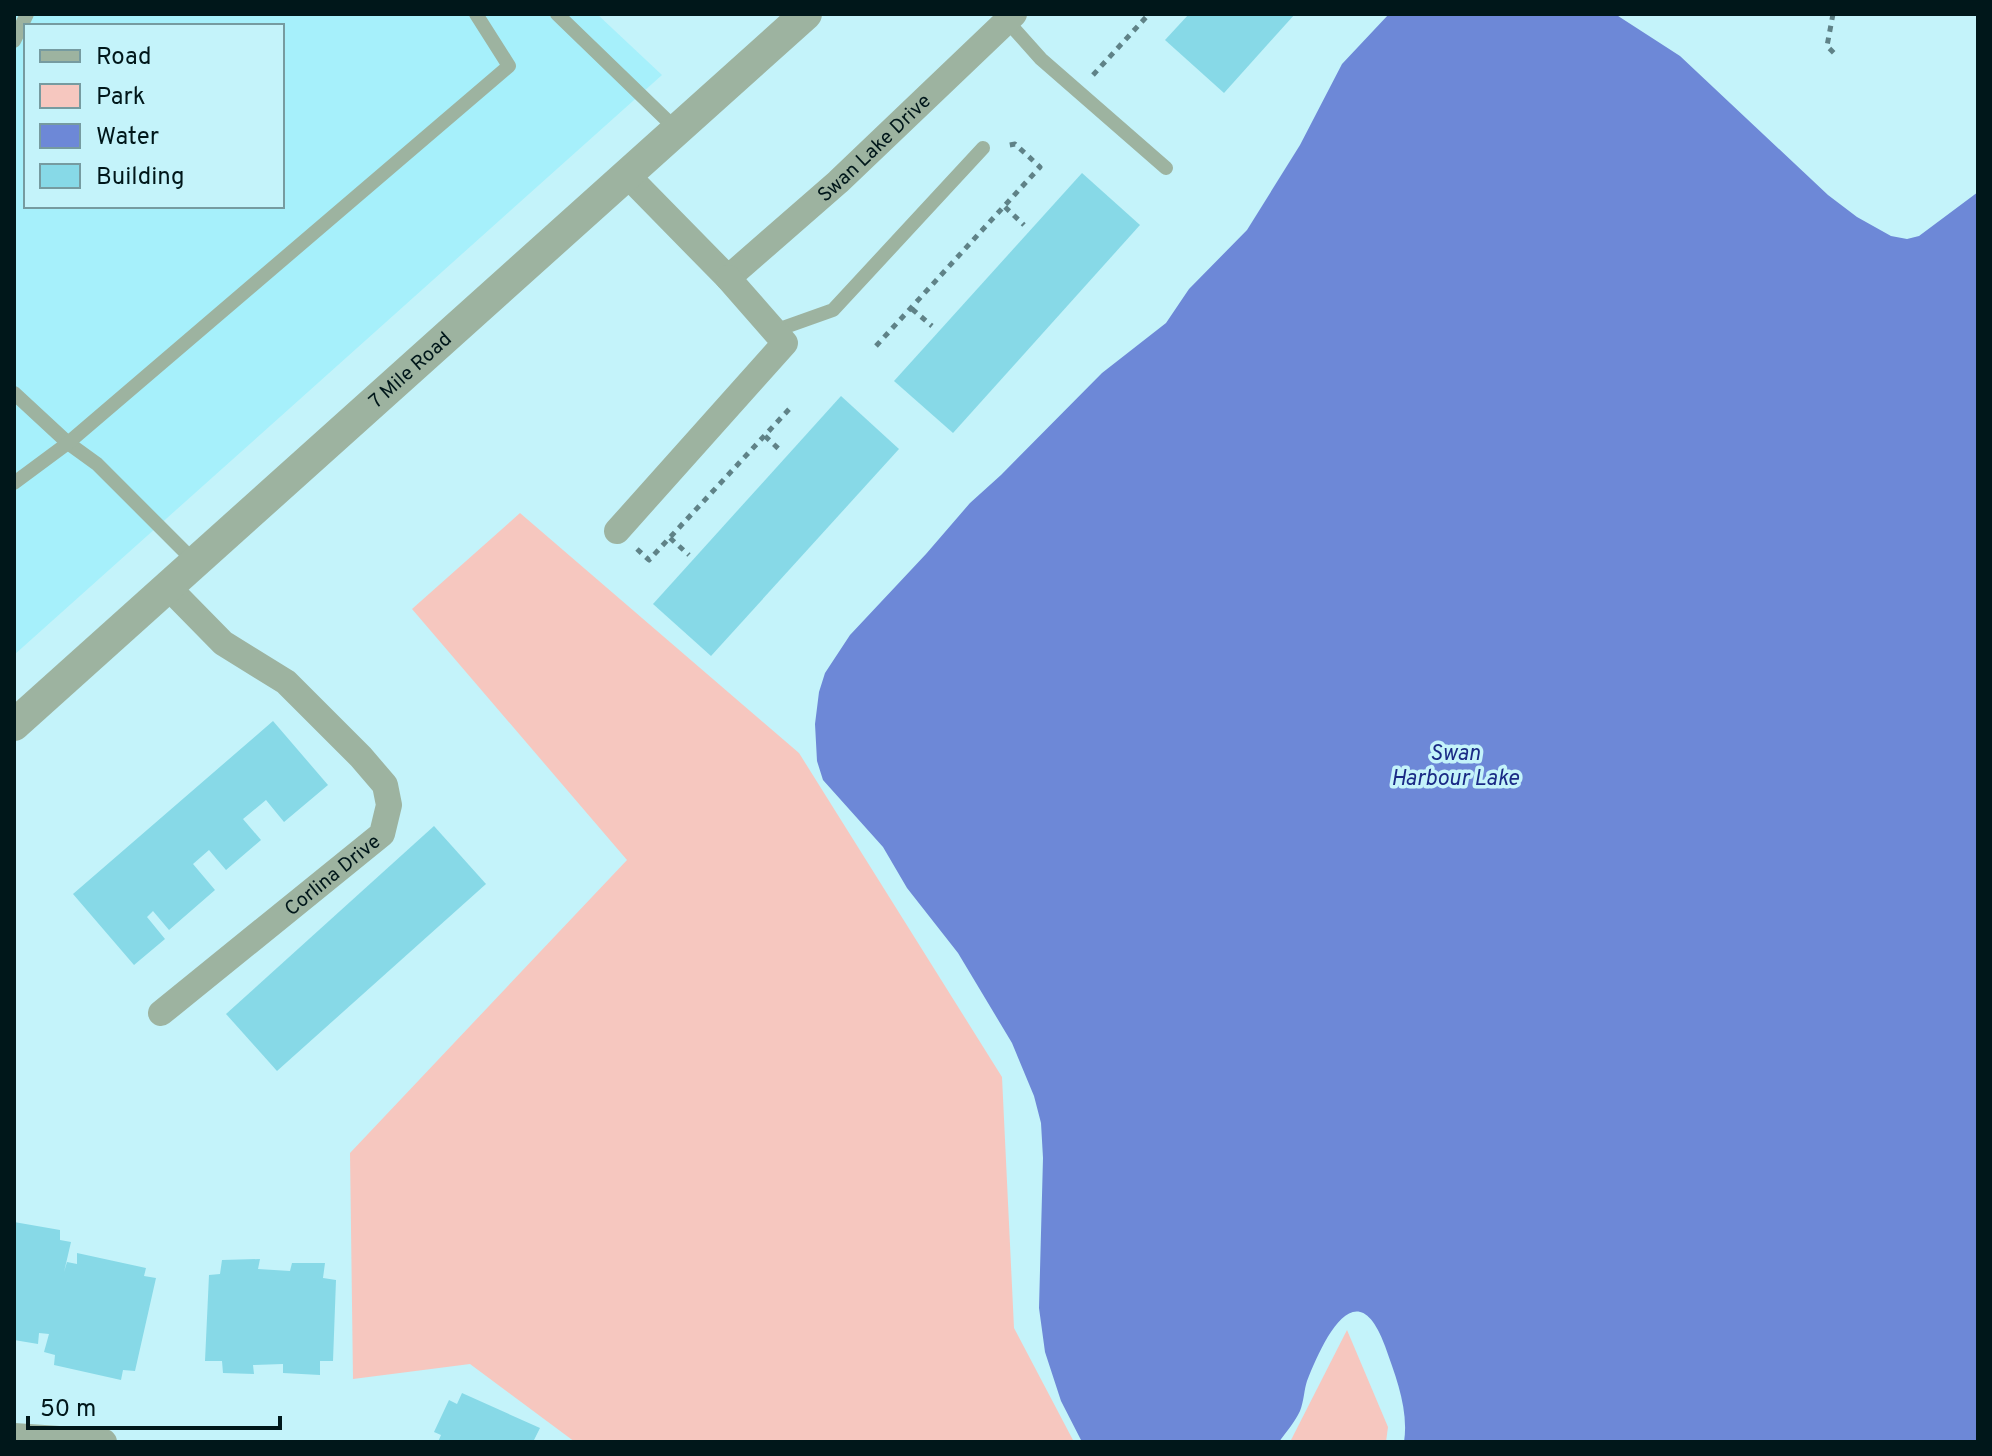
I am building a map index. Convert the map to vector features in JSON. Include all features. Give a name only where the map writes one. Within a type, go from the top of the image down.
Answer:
[{"type":"street","name":"7 Mile Road","points":[[14,725],[806,14]]},
{"type":"street","name":"Swan Lake Drive","points":[[728,278],[838,182],[1010,18]]},
{"type":"street","points":[[617,531],[785,343],[728,278],[627,175]]},
{"type":"street","name":"Corlina Drive","points":[[161,1013],[382,834],[389,805],[385,785],[286,682],[223,643],[168,587]]},
{"type":"street","points":[[14,1436],[104,1442]]},
{"type":"lane","points":[[14,41],[27,14]]},
{"type":"lane","points":[[14,483],[68,443],[509,66],[476,14]]},
{"type":"lane","points":[[557,14],[677,130]]},
{"type":"lane","points":[[1010,18],[1041,59],[1166,168]]},
{"type":"lane","points":[[774,331],[833,310],[983,148]]},
{"type":"lane","points":[[14,393],[68,443],[97,464],[195,563]]},
{"type":"path","points":[[1078,92],[1149,14]]},
{"type":"path","points":[[1833,14],[1827,46],[1835,54]]},
{"type":"path","points":[[876,346],[1040,167],[1015,144],[983,148]]},
{"type":"path","points":[[1005,207],[1024,225]]},
{"type":"path","points":[[912,309],[932,326]]},
{"type":"path","points":[[617,531],[649,560],[793,405]]},
{"type":"path","points":[[765,436],[782,452]]},
{"type":"path","points":[[670,538],[689,555]]},
{"type":"shaded area","points":[[14,14],[597,14],[662,75],[14,655]]},
{"type":"green space","points":[[520,513],[799,753],[1002,1077],[1014,1328],[1074,1442],[575,1442],[470,1364],[353,1379],[350,1153],[627,860],[412,609]]},
{"type":"green space","points":[[1347,1330],[1388,1427],[1386,1442],[1290,1442]]},
{"type":"water","name":"Swan Harbour Lake","points":[[1389,14],[1615,14],[1680,56],[1828,195],[1857,217],[1891,236],[1907,239],[1919,236],[1978,192],[1978,1442],[1404,1442],[1403,1406],[1385,1346],[1374,1323],[1363,1313],[1352,1312],[1341,1320],[1321,1348],[1307,1381],[1300,1411],[1279,1442],[1082,1442],[1061,1401],[1045,1352],[1039,1308],[1043,1158],[1041,1123],[1034,1096],[1012,1043],[958,953],[907,888],[883,847],[823,780],[817,761],[815,724],[819,692],[825,673],[850,635],[970,503],[1102,373],[1166,323],[1189,289],[1247,230],[1300,145],[1342,64]]},
{"type":"building","points":[[1189,14],[1295,14],[1224,93],[1165,40]]},
{"type":"building","points":[[1082,173],[1140,225],[953,433],[894,381]]},
{"type":"building","points":[[841,396],[899,449],[711,656],[653,604]]},
{"type":"building","points":[[273,721],[328,785],[284,822],[266,800],[243,819],[261,840],[226,870],[209,850],[193,864],[215,890],[169,930],[153,911],[147,917],[165,939],[134,965],[73,894]]},
{"type":"building","points":[[434,826],[486,884],[277,1071],[226,1014]]},
{"type":"building","points":[[14,1222],[60,1230],[60,1240],[71,1242],[64,1272],[67,1262],[77,1264],[77,1253],[146,1268],[144,1276],[156,1278],[135,1371],[123,1370],[121,1380],[54,1365],[55,1355],[44,1352],[49,1334],[39,1333],[38,1344],[14,1340]]},
{"type":"building","points":[[260,1259],[258,1269],[290,1271],[292,1263],[325,1263],[323,1278],[336,1280],[333,1361],[320,1361],[320,1375],[283,1373],[283,1364],[253,1365],[254,1374],[223,1373],[222,1361],[205,1361],[209,1275],[220,1274],[222,1260]]},
{"type":"building","points":[[462,1393],[540,1428],[533,1442],[438,1442],[441,1435],[434,1432],[449,1400],[457,1404]]}]
